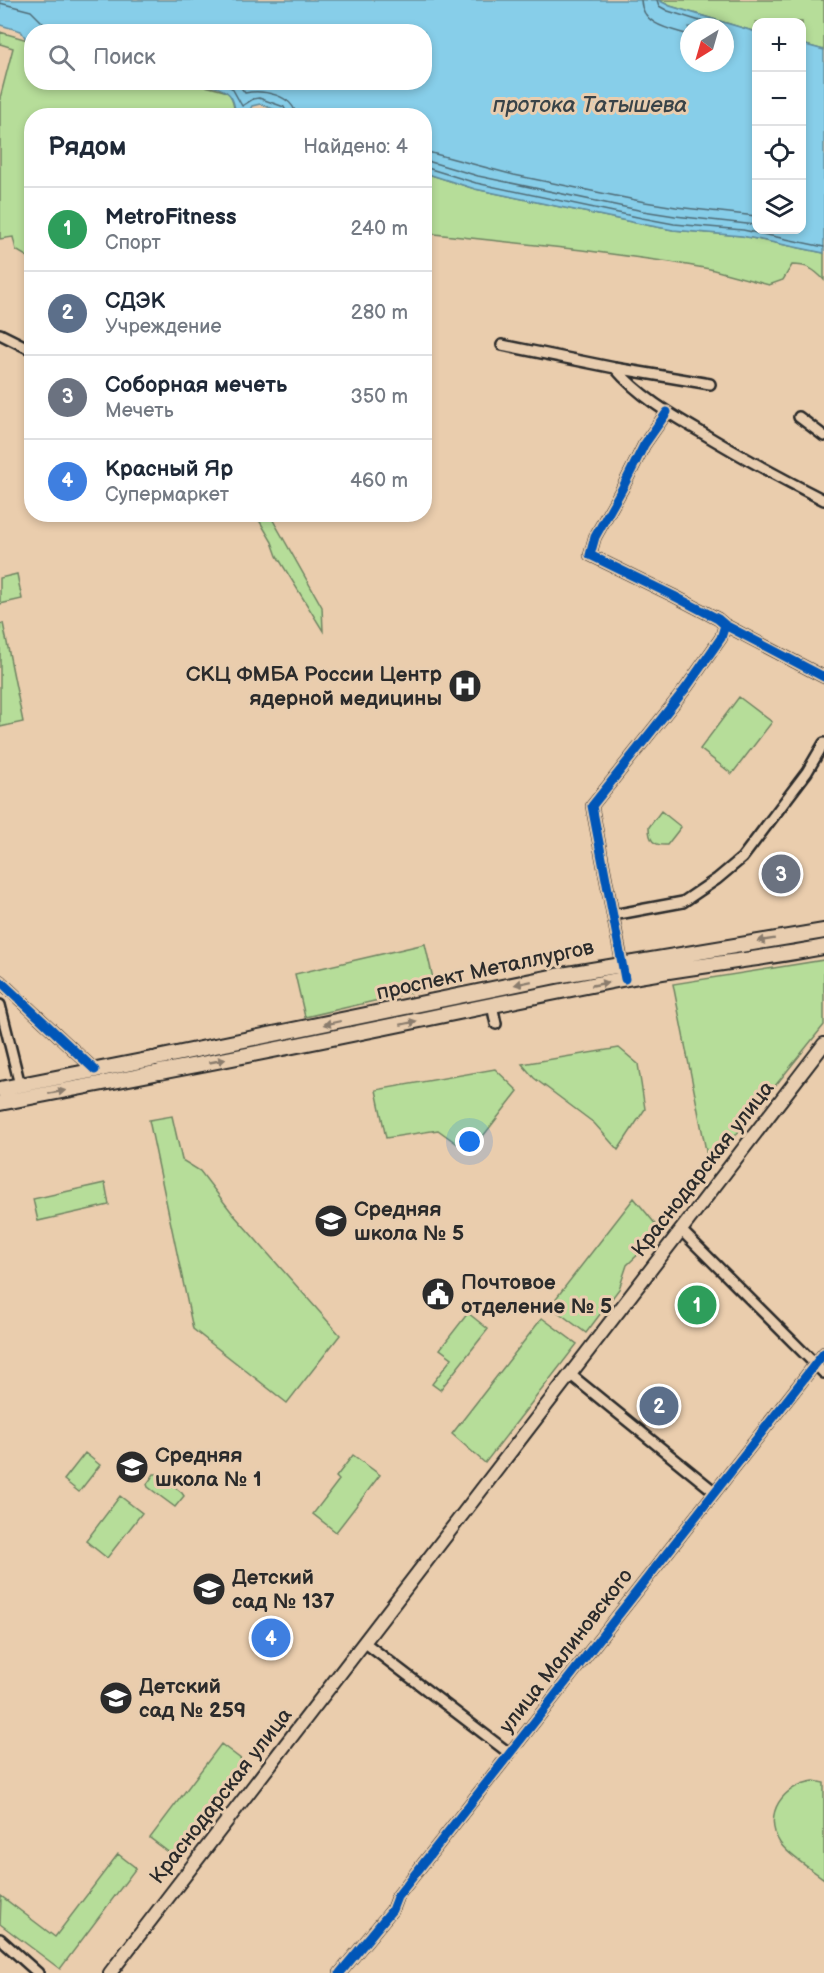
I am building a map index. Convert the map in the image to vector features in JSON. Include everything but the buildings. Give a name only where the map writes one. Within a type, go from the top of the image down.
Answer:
[{"type":"main road","name":"проспект Металлургов","points":[[0,1089],[622,963],[824,931]]},
{"type":"main road","name":"проспект Металлургов","points":[[0,1103],[698,965],[789,954],[824,947]]},
{"type":"main road","points":[[789,954],[824,952]]},
{"type":"main road","name":"Краснодарская улица","points":[[110,1973],[824,1044]]},
{"type":"main road","points":[[20,1085],[25,1098]]},
{"type":"street","points":[[0,334],[24,346]]},
{"type":"street","points":[[502,345],[710,384]]},
{"type":"street","points":[[615,368],[630,386],[667,412],[751,463],[824,500]]},
{"type":"street","points":[[667,412],[644,445],[595,537],[590,555],[683,600],[718,619],[724,625],[824,677]]},
{"type":"street","points":[[799,417],[824,436]]},
{"type":"street","points":[[625,979],[592,806],[686,688],[721,638],[724,625]]},
{"type":"street","points":[[613,915],[666,907],[683,902],[717,879],[742,858],[807,772],[824,743]]},
{"type":"street","points":[[0,981],[95,1070]]},
{"type":"street","points":[[0,1005],[20,1085]]},
{"type":"street","points":[[492,1005],[496,1024]]},
{"type":"street","points":[[681,1230],[824,1373]]},
{"type":"street","name":"улица Малиновского","points":[[340,1973],[392,1910],[397,1898],[509,1753],[824,1353]]},
{"type":"street","points":[[571,1375],[715,1492]]},
{"type":"street","points":[[363,1642],[509,1753]]},
{"type":"street","points":[[0,1939],[38,1973]]},
{"type":"green space","points":[[658,0],[824,0],[824,50],[806,45],[806,18],[752,18],[752,31],[734,25],[734,18],[710,18]]},
{"type":"green space","points":[[0,32],[24,39],[24,90],[220,90],[228,92],[234,108],[24,108],[24,255],[16,250],[13,237],[0,239],[0,98],[13,48],[0,44]]},
{"type":"green space","points":[[432,175],[475,189],[641,224],[673,230],[742,236],[824,253],[824,280],[810,268],[792,265],[783,280],[769,285],[710,269],[582,250],[432,234]]},
{"type":"green space","points":[[260,522],[274,522],[322,607],[323,631],[277,556]]},
{"type":"green space","points":[[17,574],[22,599],[0,604],[0,578]]},
{"type":"green space","points":[[3,623],[23,722],[0,727],[0,624]]},
{"type":"green space","points":[[739,697],[772,722],[732,774],[700,749]]},
{"type":"green space","points":[[661,811],[681,827],[667,845],[655,843],[650,835],[649,827]]},
{"type":"green space","points":[[425,944],[435,987],[305,1017],[295,974]]},
{"type":"green space","points":[[824,960],[824,1025],[727,1146],[708,1161],[673,984]]},
{"type":"green space","points":[[619,1048],[638,1064],[645,1109],[618,1150],[594,1123],[534,1078],[522,1064]]},
{"type":"green space","points":[[495,1069],[518,1091],[470,1153],[438,1130],[386,1138],[376,1090]]},
{"type":"green space","points":[[172,1116],[182,1160],[200,1171],[233,1214],[340,1335],[287,1403],[193,1329],[149,1120]]},
{"type":"green space","points":[[105,1183],[109,1205],[38,1221],[33,1199]]},
{"type":"green space","points":[[634,1198],[662,1232],[627,1265],[619,1289],[586,1333],[550,1306]]},
{"type":"green space","points":[[468,1313],[488,1329],[440,1390],[432,1384],[452,1358],[440,1349]]},
{"type":"green space","points":[[542,1318],[577,1344],[485,1463],[452,1434]]},
{"type":"green space","points":[[85,1453],[100,1465],[79,1492],[64,1480]]},
{"type":"green space","points":[[353,1455],[380,1475],[336,1532],[313,1514],[339,1480],[336,1477]]},
{"type":"green space","points":[[154,1474],[158,1474],[184,1496],[175,1507],[148,1487],[147,1484]]},
{"type":"green space","points":[[120,1496],[142,1513],[107,1558],[86,1541]]},
{"type":"green space","points":[[221,1744],[250,1766],[179,1860],[150,1838]]},
{"type":"green space","points":[[814,1781],[824,1783],[824,1879],[784,1848],[775,1832],[773,1822],[779,1803],[785,1795],[793,1788]]},
{"type":"green space","points":[[118,1854],[136,1868],[60,1969],[0,1924],[1,1896],[55,1937]]},
{"type":"water","name":"протока Татышева","points":[[0,0],[658,0],[710,18],[680,18],[680,72],[734,72],[734,25],[752,31],[752,234],[806,234],[806,45],[824,50],[824,253],[742,236],[673,230],[641,224],[475,189],[432,175],[432,108],[271,108],[260,104],[251,108],[235,108],[232,99],[224,90],[432,90],[432,24],[24,24],[24,36],[21,31],[0,25]]},
{"type":"cycle path","points":[[667,412],[644,445],[595,537],[590,555],[674,596],[824,677]]},
{"type":"cycle path","points":[[625,979],[592,806],[686,688],[721,638],[725,625]]},
{"type":"cycle path","points":[[0,981],[95,1070]]},
{"type":"cycle path","points":[[340,1973],[392,1910],[397,1897],[824,1353]]},
{"type":"place","name":"СКЦ ФМБА России Центр ядерной медицины","points":[[465,686]]},
{"type":"place","name":"Соборная мечеть","points":[[781,874]]},
{"type":"place","name":"Средняя школа № 5","points":[[331,1221]]},
{"type":"place","name":"Почтовое отделение № 5","points":[[438,1294]]},
{"type":"place","name":"MetroFitness","points":[[697,1305]]},
{"type":"place","name":"СДЭК","points":[[659,1406]]},
{"type":"place","name":"Средняя школа № 1","points":[[132,1467]]},
{"type":"place","name":"Детский сад № 137","points":[[209,1589]]},
{"type":"place","name":"Красный Яр","points":[[271,1638]]},
{"type":"place","name":"Детский сад № 259","points":[[116,1698]]}]
